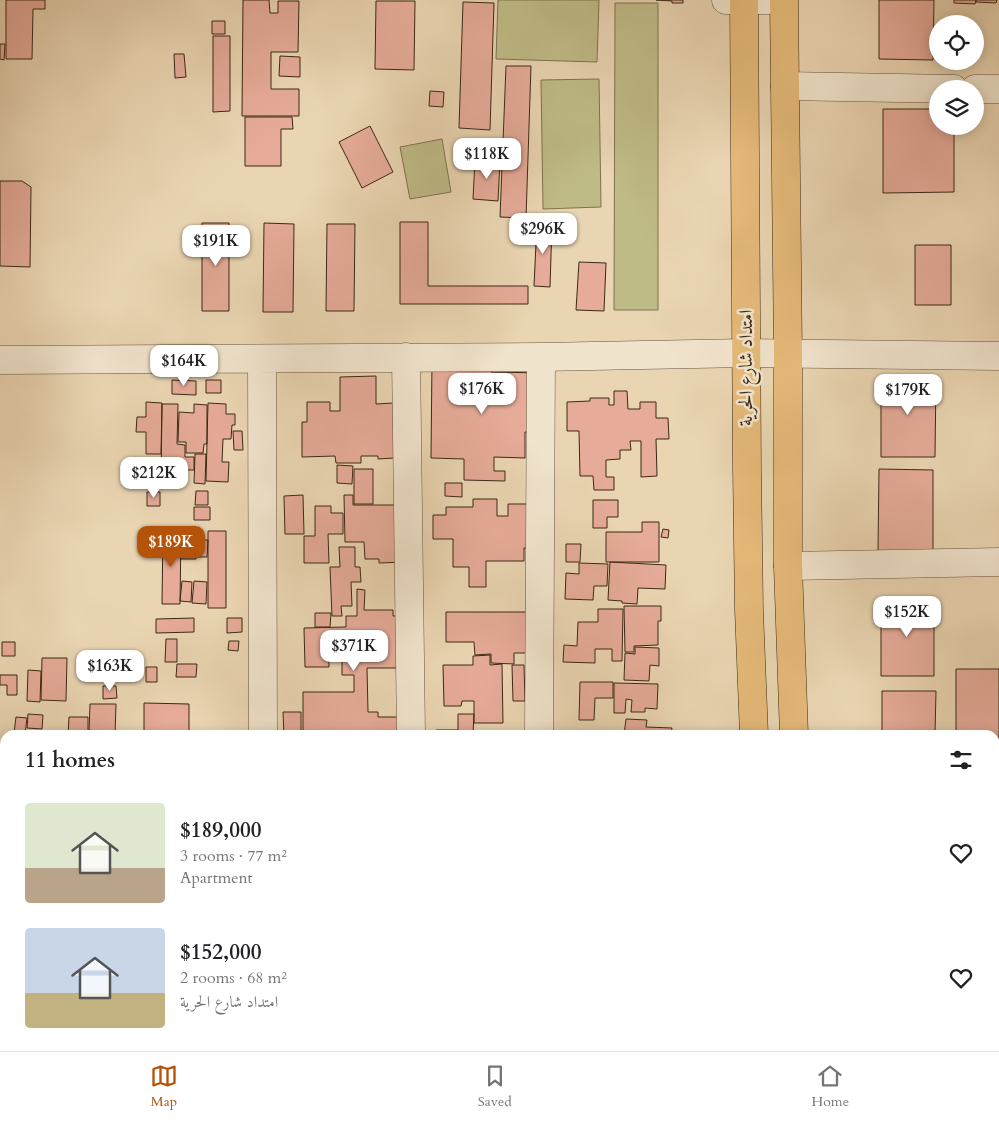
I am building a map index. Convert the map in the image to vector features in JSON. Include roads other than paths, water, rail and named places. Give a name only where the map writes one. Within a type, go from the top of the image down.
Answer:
[{"type":"main road","name":"امتداد شارع الحرية","points":[[744,0],[749,610],[754,730]]},
{"type":"main road","points":[[784,0],[788,353],[788,566],[794,730]]},
{"type":"street","points":[[726,0],[768,0]]},
{"type":"street","points":[[785,86],[929,89]]},
{"type":"street","points":[[984,89],[999,89]]},
{"type":"street","points":[[0,360],[541,357],[746,353],[999,356]]},
{"type":"street","points":[[406,357],[411,730]]},
{"type":"street","points":[[539,730],[541,357]]},
{"type":"street","points":[[262,359],[263,730]]},
{"type":"street","points":[[788,566],[999,562]]}]
